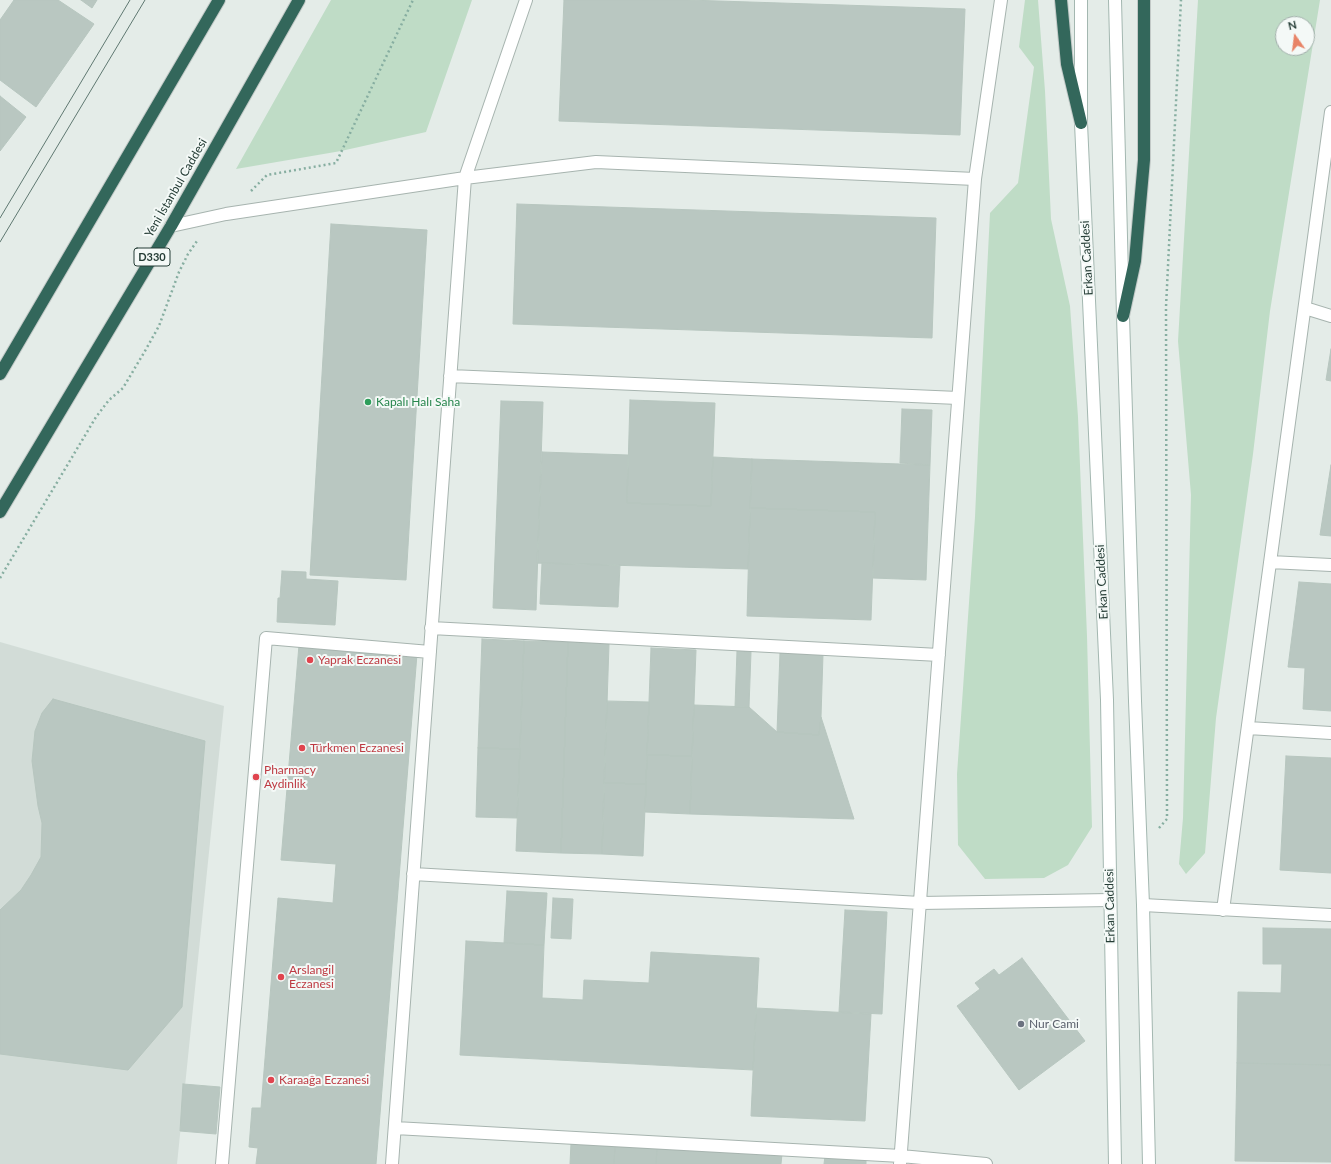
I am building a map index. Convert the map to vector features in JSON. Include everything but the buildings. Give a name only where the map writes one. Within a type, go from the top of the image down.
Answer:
[{"type":"highway","points":[[0,374],[219,0]]},
{"type":"highway","name":"Yeni İstanbul Caddesi","points":[[0,512],[171,226],[300,0]]},
{"type":"highway","points":[[1060,0],[1067,64],[1081,123]]},
{"type":"highway","points":[[1123,316],[1135,261],[1141,210],[1144,160],[1144,0]]},
{"type":"street","points":[[392,1164],[465,178],[526,0]]},
{"type":"street","points":[[901,1160],[975,179],[1001,0]]},
{"type":"street","name":"Erkan Caddesi","points":[[1081,0],[1081,123],[1107,700],[1115,1164]]},
{"type":"street","points":[[1115,0],[1123,316],[1143,905],[1149,1164]]},
{"type":"street","points":[[1223,910],[1304,308],[1330,131],[1331,112]]},
{"type":"street","points":[[171,226],[226,214],[465,178],[596,162],[975,179]]},
{"type":"street","points":[[1304,308],[1331,316]]},
{"type":"street","points":[[450,376],[958,398]]},
{"type":"street","points":[[1270,562],[1331,565]]},
{"type":"street","points":[[432,628],[939,655]]},
{"type":"street","points":[[222,1164],[266,638],[430,652]]},
{"type":"street","points":[[1248,728],[1331,733]]},
{"type":"street","points":[[413,874],[920,903],[1110,900]]},
{"type":"street","points":[[1143,905],[1331,915]]},
{"type":"street","points":[[394,1128],[986,1164]]},
{"type":"path","points":[[226,214],[267,175],[336,163],[413,0]]},
{"type":"path","points":[[1141,850],[1167,819],[1166,307],[1181,0]]},
{"type":"path","points":[[0,578],[96,417],[109,400],[123,388],[142,358],[159,326],[179,272],[188,254],[197,241],[203,236]]},
{"type":"shaded area","points":[[0,642],[224,706],[177,1164],[0,1164]]},
{"type":"green space","points":[[331,0],[472,0],[426,132],[341,151],[236,169]]},
{"type":"green space","points":[[1025,0],[1038,0],[1045,91],[1051,219],[1070,306],[1078,417],[1087,636],[1092,827],[1068,865],[1044,878],[985,879],[958,845],[957,774],[975,517],[990,213],[1018,183],[1034,67],[1019,47]]},
{"type":"green space","points":[[1198,0],[1320,0],[1315,31],[1315,16],[1275,16],[1275,56],[1311,56],[1270,311],[1253,454],[1216,718],[1205,853],[1186,874],[1179,864],[1183,818],[1191,495],[1178,341]]},
{"type":"tram line","points":[[0,218],[130,0]]},
{"type":"tram line","points":[[0,242],[145,0]]},
{"type":"place","name":"Kapalı Halı Saha","points":[[368,402]]},
{"type":"place","name":"Yaprak Eczanesi","points":[[310,660]]},
{"type":"place","name":"Türkmen Eczanesi","points":[[302,748]]},
{"type":"place","name":"Pharmacy Aydinlik","points":[[256,777]]},
{"type":"place","name":"Arslangil Eczanesi","points":[[281,977]]},
{"type":"place","name":"Nur Cami","points":[[1021,1024]]},
{"type":"place","name":"Karaağa Eczanesi","points":[[271,1080]]}]
